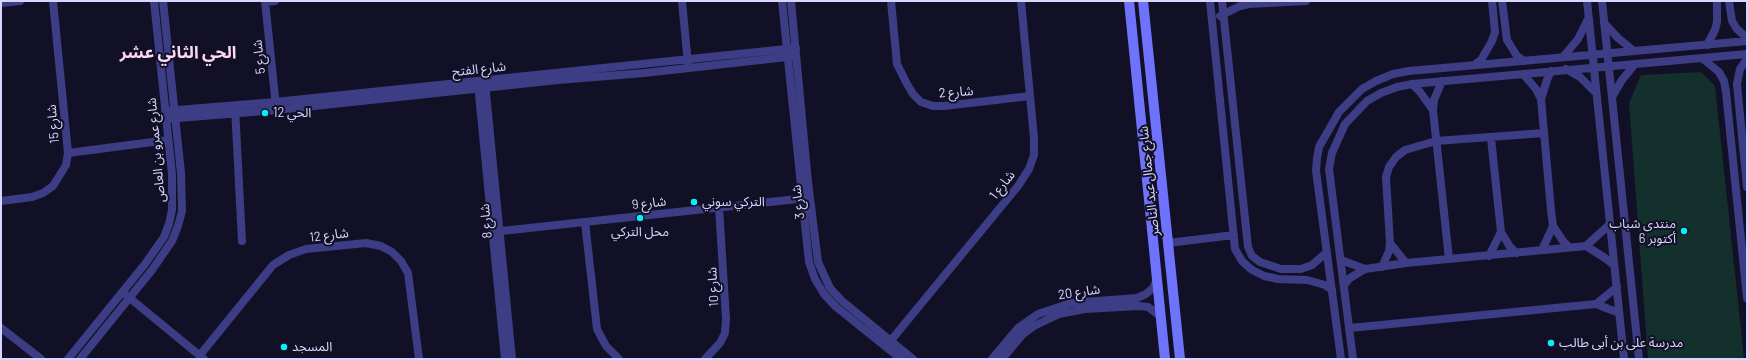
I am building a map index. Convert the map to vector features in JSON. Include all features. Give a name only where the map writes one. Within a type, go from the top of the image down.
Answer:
[{"type":"main road","name":"شارع جمال عبد الناصر","points":[[1129,1],[1165,359]]},
{"type":"main road","name":"شارع جمال عبد الناصر","points":[[1143,1],[1180,359]]},
{"type":"main road","points":[[1139,103],[1146,106],[1153,100]]},
{"type":"main road","points":[[1141,132],[1149,127],[1157,131]]},
{"type":"street","points":[[1,3],[20,1]]},
{"type":"street","name":"شارع 15","points":[[1,201],[32,197],[53,186],[66,165],[68,153],[53,1]]},
{"type":"street","name":"شارع عمرو بن العاص","points":[[68,359],[156,250],[169,224],[173,195],[154,1]]},
{"type":"street","name":"شارع عمرو بن العاص","points":[[80,359],[163,255],[178,226],[182,195],[163,1]]},
{"type":"street","points":[[265,2],[275,1]]},
{"type":"street","points":[[682,1],[688,64]]},
{"type":"street","name":"شارع 3","points":[[782,1],[792,52]]},
{"type":"street","name":"شارع 3","points":[[790,1],[792,52],[806,199],[818,262],[830,288],[888,344],[900,359]]},
{"type":"street","name":"شارع 2","points":[[891,1],[897,64],[913,94],[921,102],[933,106],[944,106],[1030,96]]},
{"type":"street","name":"شارع 1","points":[[888,344],[1020,183],[1029,169],[1034,155],[1034,138],[1020,1]]},
{"type":"street","points":[[1210,1],[1235,249],[1242,261],[1252,270],[1264,276],[1278,279],[1316,282],[1332,290]]},
{"type":"street","points":[[1222,1],[1248,247],[1252,256],[1269,267],[1290,269],[1312,265],[1327,252]]},
{"type":"street","points":[[1212,20],[1247,3],[1306,1]]},
{"type":"street","points":[[1474,65],[1481,60],[1488,51],[1495,32],[1492,1]]},
{"type":"street","points":[[1502,1],[1504,31],[1511,48],[1524,61]]},
{"type":"street","points":[[1587,1],[1624,359]]},
{"type":"street","points":[[1602,1],[1640,359]]},
{"type":"street","points":[[1707,45],[1715,30],[1718,13],[1717,1]]},
{"type":"street","points":[[1729,1],[1730,12],[1737,29],[1747,40]]},
{"type":"street","name":"شارع 5","points":[[265,2],[276,106]]},
{"type":"street","points":[[1718,13],[1730,12]]},
{"type":"street","points":[[1563,57],[1578,39],[1589,18]]},
{"type":"street","points":[[1604,23],[1618,38],[1634,51]]},
{"type":"street","points":[[1495,32],[1500,36],[1504,31]]},
{"type":"street","points":[[1341,359],[1316,171],[1316,158],[1323,140],[1338,112],[1362,89],[1393,74],[1474,65],[1707,45],[1747,40]]},
{"type":"street","name":"شارع الفتح","points":[[166,115],[276,106],[792,52]]},
{"type":"street","points":[[1353,359],[1329,169],[1337,138],[1355,111],[1368,101],[1392,89],[1412,84],[1609,65],[1703,59],[1747,54]]},
{"type":"street","points":[[1703,59],[1719,72],[1726,92],[1745,255],[1747,298]]},
{"type":"street","points":[[1747,59],[1740,69],[1737,79],[1743,109],[1747,188]]},
{"type":"street","points":[[1612,98],[1622,80],[1635,64]]},
{"type":"street","points":[[1566,70],[1580,77],[1596,92]]},
{"type":"street","points":[[1551,71],[1546,80],[1541,99],[1544,133],[1554,226],[1570,248]]},
{"type":"street","points":[[1523,74],[1536,89],[1541,99]]},
{"type":"street","points":[[1442,81],[1437,90],[1433,110],[1449,259]]},
{"type":"street","points":[[1412,84],[1433,110]]},
{"type":"street","name":"شارع 8","points":[[482,85],[505,359]]},
{"type":"street","points":[[235,109],[242,241]]},
{"type":"street","points":[[1382,267],[1389,251],[1390,243],[1385,185],[1386,177],[1389,166],[1405,150],[1436,141],[1544,133]]},
{"type":"street","points":[[1491,138],[1501,232],[1510,247],[1517,253]]},
{"type":"street","points":[[68,153],[168,140]]},
{"type":"street","name":"شارع 9","points":[[495,231],[806,199]]},
{"type":"street","name":"شارع 10","points":[[705,359],[720,343],[724,333],[726,319],[718,207]]},
{"type":"street","points":[[585,222],[597,329],[606,346],[619,359]]},
{"type":"street","points":[[1344,285],[1350,278],[1365,269],[1449,259],[1586,246],[1610,224]]},
{"type":"street","points":[[1542,250],[1554,226]]},
{"type":"street","name":"شارع 8","points":[[495,231],[512,359]]},
{"type":"street","points":[[1489,256],[1501,232]]},
{"type":"street","points":[[1168,243],[1234,235]]},
{"type":"street","name":"شارع 12","points":[[202,357],[273,265],[289,255],[306,250],[366,243],[381,246],[392,252],[401,261],[408,273],[418,359]]},
{"type":"street","points":[[1390,243],[1406,264]]},
{"type":"street","points":[[1586,246],[1614,265]]},
{"type":"street","points":[[1341,260],[1365,269]]},
{"type":"street","points":[[1289,279],[1293,275],[1290,269]]},
{"type":"street","name":"شارع 20","points":[[992,359],[1018,328],[1038,314],[1070,303],[1137,298],[1146,294],[1153,288],[1157,278]]},
{"type":"street","points":[[1596,304],[1617,287]]},
{"type":"street","points":[[123,292],[202,357]]},
{"type":"street","points":[[1350,328],[1596,304],[1619,313]]},
{"type":"street","name":"شارع 20","points":[[1002,359],[1023,334],[1040,322],[1059,314],[1086,309],[1140,306],[1148,307],[1160,316]]},
{"type":"street","points":[[1,328],[41,359]]},
{"type":"street","name":"شارع 3","points":[[888,344],[914,359]]},
{"type":"green space","name":"منتدى شباب 6 أكتوبر","points":[[1701,72],[1715,86],[1744,359],[1648,359],[1629,103],[1641,75]]},
{"type":"place","name":"الحي 12","points":[[265,113]]},
{"type":"place","name":"التركي سوني","points":[[694,202]]},
{"type":"place","name":"محل التركي","points":[[640,218]]},
{"type":"place","name":"منتدى شباب 6 أكتوبر","points":[[1684,231]]},
{"type":"place","name":"مدرسة على بن أبى طالب","points":[[1551,343]]},
{"type":"place","name":"المسجد","points":[[284,347]]},
{"type":"district","name":"الحي الثاني عشر","points":[[178,52]]}]
